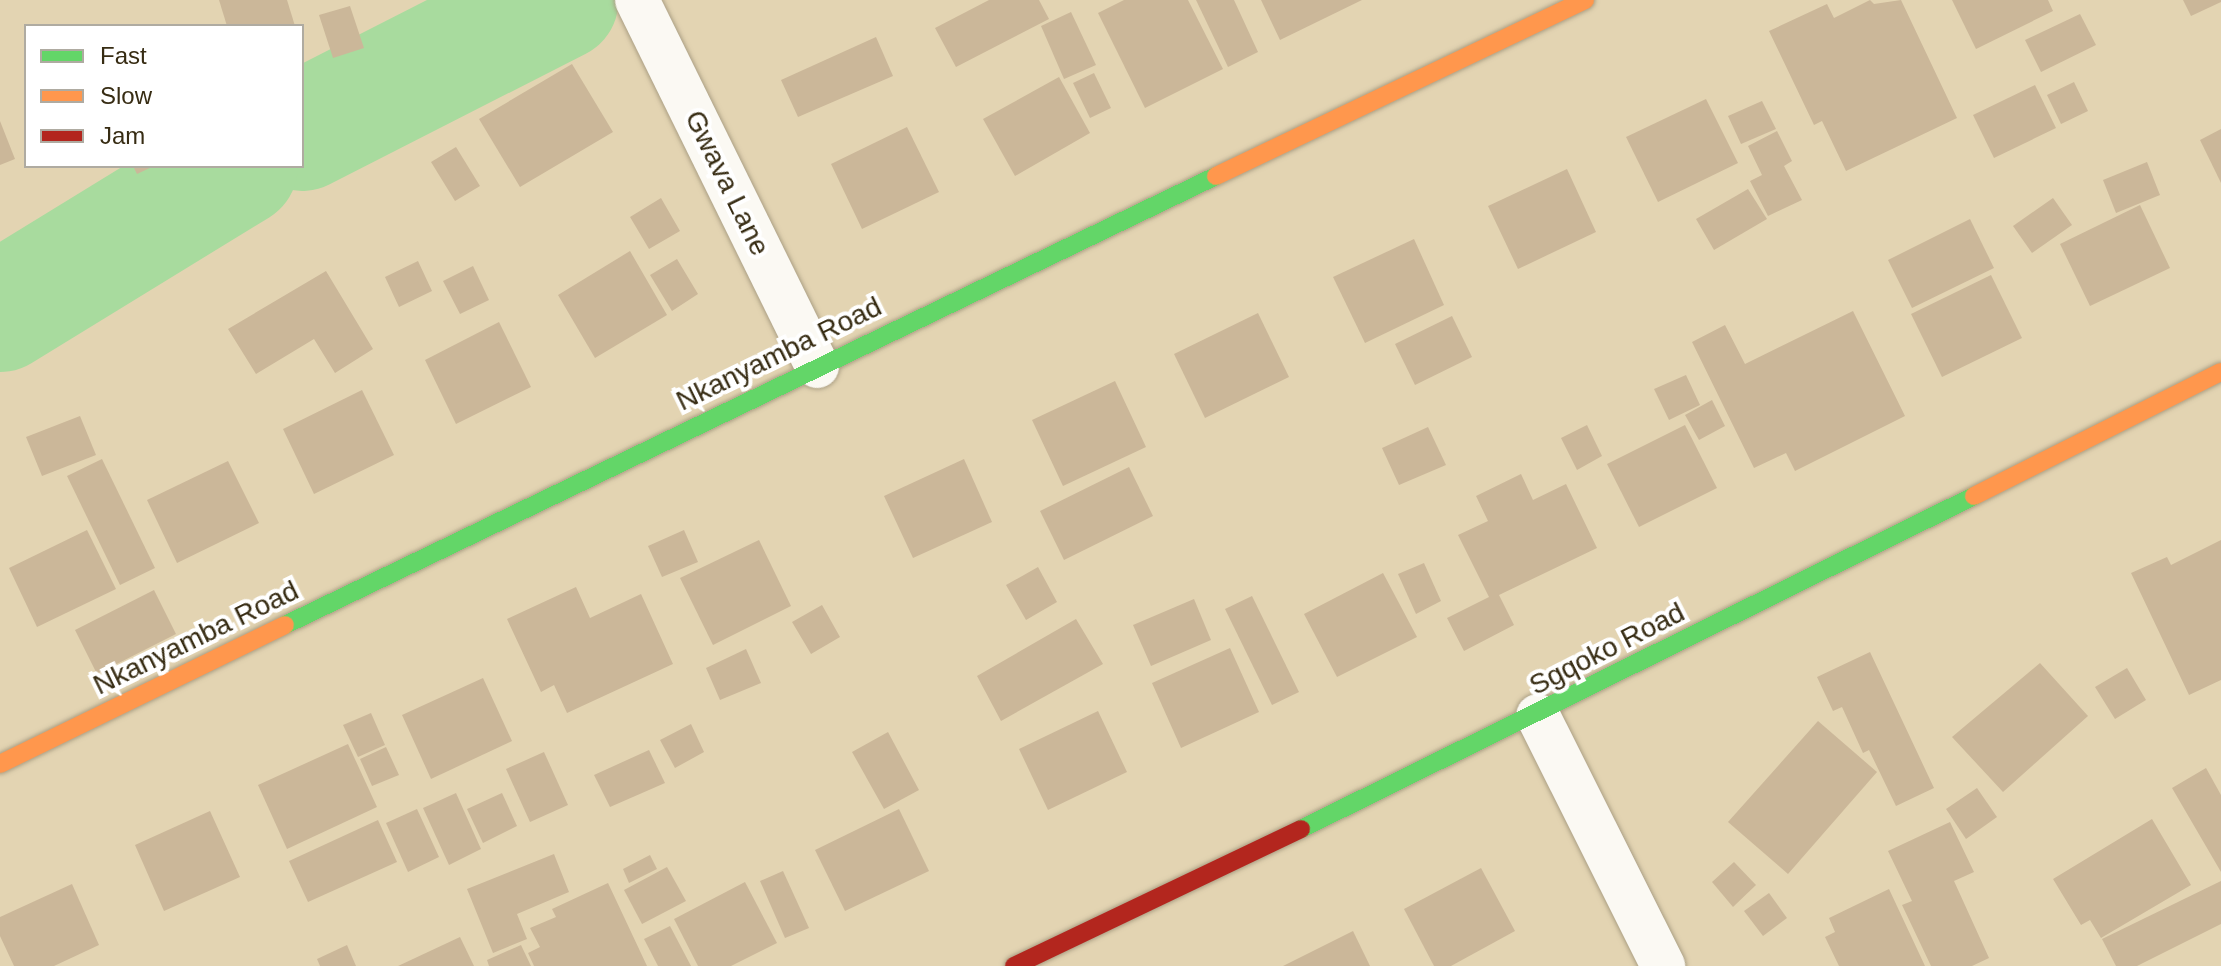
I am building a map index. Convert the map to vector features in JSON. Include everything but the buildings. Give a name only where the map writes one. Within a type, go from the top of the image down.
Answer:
[{"type":"street","name":"Gwava Lane","points":[[637,0],[817,366]]},
{"type":"street","name":"Nkanyamba Road","points":[[0,764],[817,366],[1585,0]]},
{"type":"street","name":"Sgqoko Road","points":[[1014,966],[1538,716],[2221,372]]},
{"type":"street","points":[[1538,716],[1663,966]]},
{"type":"waterway","points":[[304,130],[559,0]]},
{"type":"waterway","points":[[0,312],[235,168]]},
{"type":"traffic: fast","points":[[285,625],[1216,176]]},
{"type":"traffic: fast","points":[[1301,829],[1974,496]]},
{"type":"traffic: slow","points":[[1216,176],[1585,0]]},
{"type":"traffic: slow","points":[[1974,496],[2221,372]]},
{"type":"traffic: slow","points":[[0,764],[285,625]]},
{"type":"traffic: jam","points":[[1014,966],[1301,829]]}]
